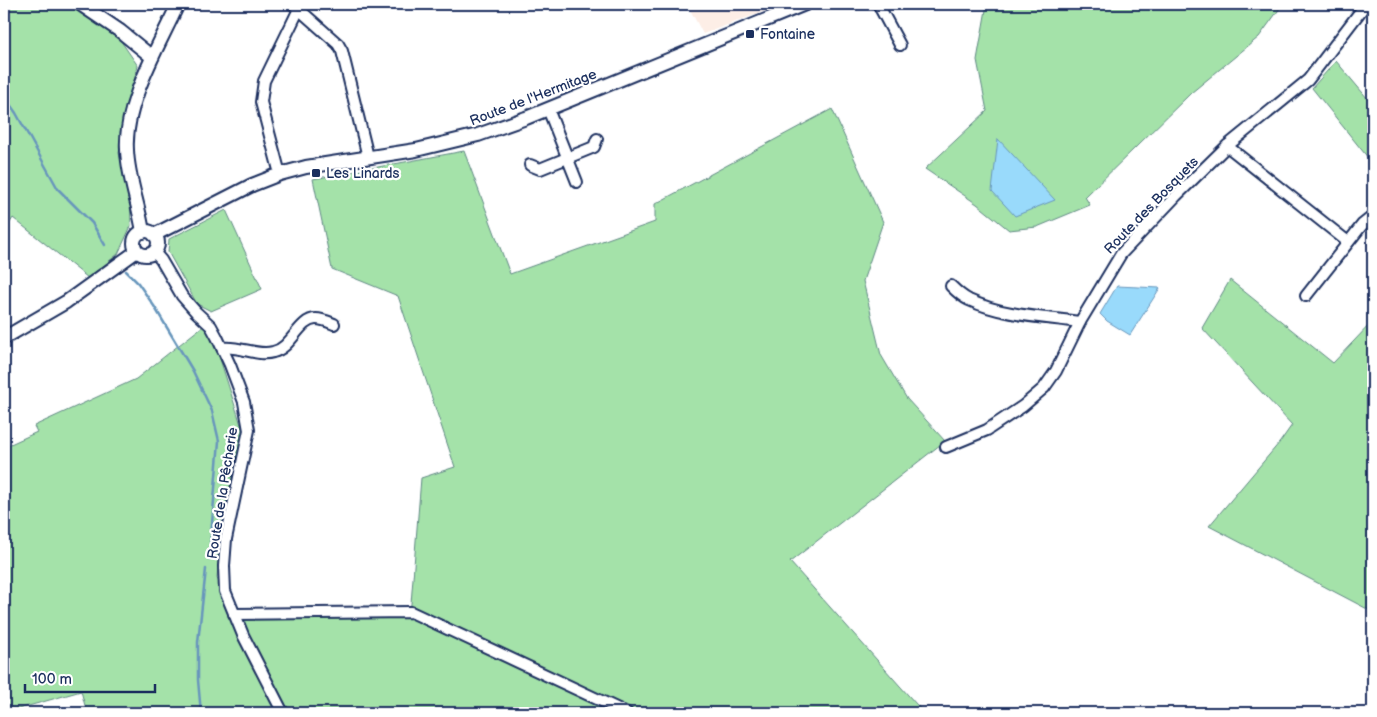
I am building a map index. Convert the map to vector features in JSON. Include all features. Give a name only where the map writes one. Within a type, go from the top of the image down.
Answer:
[{"type":"street","points":[[80,4],[120,31],[152,57]]},
{"type":"street","points":[[149,234],[139,234],[134,244],[137,251],[147,255],[154,252],[158,242],[149,234],[128,166],[126,148],[128,126],[138,92],[152,57],[178,4]]},
{"type":"street","name":"Route de l'Hermitage","points":[[149,234],[252,185],[280,174],[306,167],[416,150],[478,135],[548,109],[805,4]]},
{"type":"street","points":[[878,4],[900,45]]},
{"type":"street","name":"Route des Bosquets","points":[[946,447],[987,430],[1035,397],[1044,388],[1056,371],[1080,322],[1121,254],[1227,146],[1308,80],[1366,4]]},
{"type":"street","points":[[280,174],[261,102],[262,91],[264,81],[296,6],[338,44],[342,52],[368,157]]},
{"type":"street","points":[[548,109],[576,182]]},
{"type":"street","points":[[530,165],[540,169],[594,147],[597,139]]},
{"type":"street","points":[[1227,146],[1348,242]]},
{"type":"street","points":[[1306,296],[1362,225],[1372,217]]},
{"type":"street","points":[[4,338],[66,302],[137,251]]},
{"type":"street","name":"Route de la Pêcherie","points":[[154,252],[182,296],[211,326],[244,402],[249,430],[226,539],[225,591],[234,614],[283,713]]},
{"type":"street","points":[[951,286],[968,300],[992,308],[1012,313],[1080,322]]},
{"type":"street","points":[[222,348],[272,353],[287,344],[307,321],[320,319],[334,324]]},
{"type":"street","points":[[234,614],[411,612],[627,713]]},
{"type":"shaded area","points":[[687,4],[765,4],[770,9],[703,34]]},
{"type":"green space","points":[[4,4],[67,4],[114,31],[138,66],[127,106],[119,153],[130,197],[131,226],[118,254],[88,278],[13,218],[4,232]]},
{"type":"green space","points":[[987,4],[1090,4],[1113,7],[1115,4],[1283,4],[1259,37],[1191,93],[1085,197],[1090,205],[1037,227],[1009,230],[977,204],[925,169],[987,111],[977,60]]},
{"type":"green space","points":[[1336,61],[1373,105],[1373,164],[1312,88]]},
{"type":"green space","points":[[832,109],[883,222],[863,281],[881,355],[907,399],[945,441],[790,562],[924,713],[87,713],[81,691],[4,713],[4,447],[37,432],[34,426],[136,379],[203,326],[212,334],[243,431],[222,520],[217,578],[231,610],[410,616],[421,478],[455,467],[398,296],[332,269],[313,179],[464,151],[510,274],[655,222],[655,204]]},
{"type":"green space","points":[[226,210],[262,289],[211,311],[197,304],[168,252],[169,239]]},
{"type":"green space","points":[[1230,280],[1333,363],[1373,321],[1373,612],[1209,526],[1280,442],[1292,425],[1202,328]]},
{"type":"water","points":[[998,139],[1055,200],[1015,216],[992,191]]},
{"type":"water","points":[[1117,286],[1160,288],[1130,335],[1107,321],[1100,314]]},
{"type":"waterway","points":[[4,96],[16,113],[58,189],[92,223],[105,245]]},
{"type":"waterway","points":[[126,271],[138,283],[154,306],[193,371],[212,411],[219,441],[209,559]]},
{"type":"waterway","points":[[201,713],[198,680],[198,642],[206,569]]},
{"type":"place","name":"Fontaine","points":[[750,34]]},
{"type":"place","name":"Les Linards","points":[[316,173]]}]
